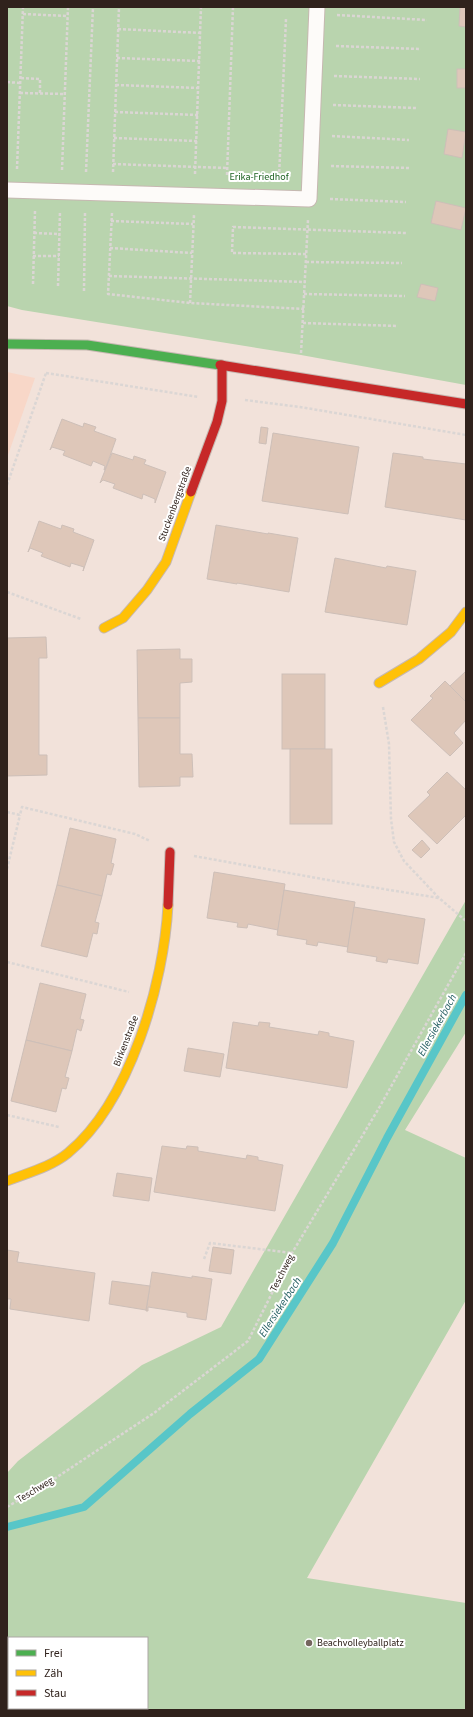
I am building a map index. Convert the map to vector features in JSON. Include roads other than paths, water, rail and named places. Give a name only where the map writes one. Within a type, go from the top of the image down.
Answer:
[{"type":"street","points":[[7,344],[87,345],[302,377],[466,404]]},
{"type":"street","name":"Stuckenbergstraße","points":[[104,628],[123,618],[147,590],[166,562],[217,422],[222,401],[222,365]]},
{"type":"street","points":[[379,683],[419,658],[451,632],[466,612]]},
{"type":"street","name":"Birkenstraße","points":[[7,1181],[35,1171],[67,1154],[92,1128],[114,1098],[143,1032],[152,997],[165,937],[170,852]]},
{"type":"lane","points":[[12,190],[308,199],[317,11]]},
{"type":"waterway","name":"Ellersiekerbach","points":[[7,1527],[84,1507],[190,1414],[259,1359],[333,1243],[387,1138],[466,995]]},
{"type":"place","name":"Beachvolleyballplatz","points":[[309,1643]]},
{"type":"park label","name":"Erika-Friedhof","points":[[259,177]]}]
